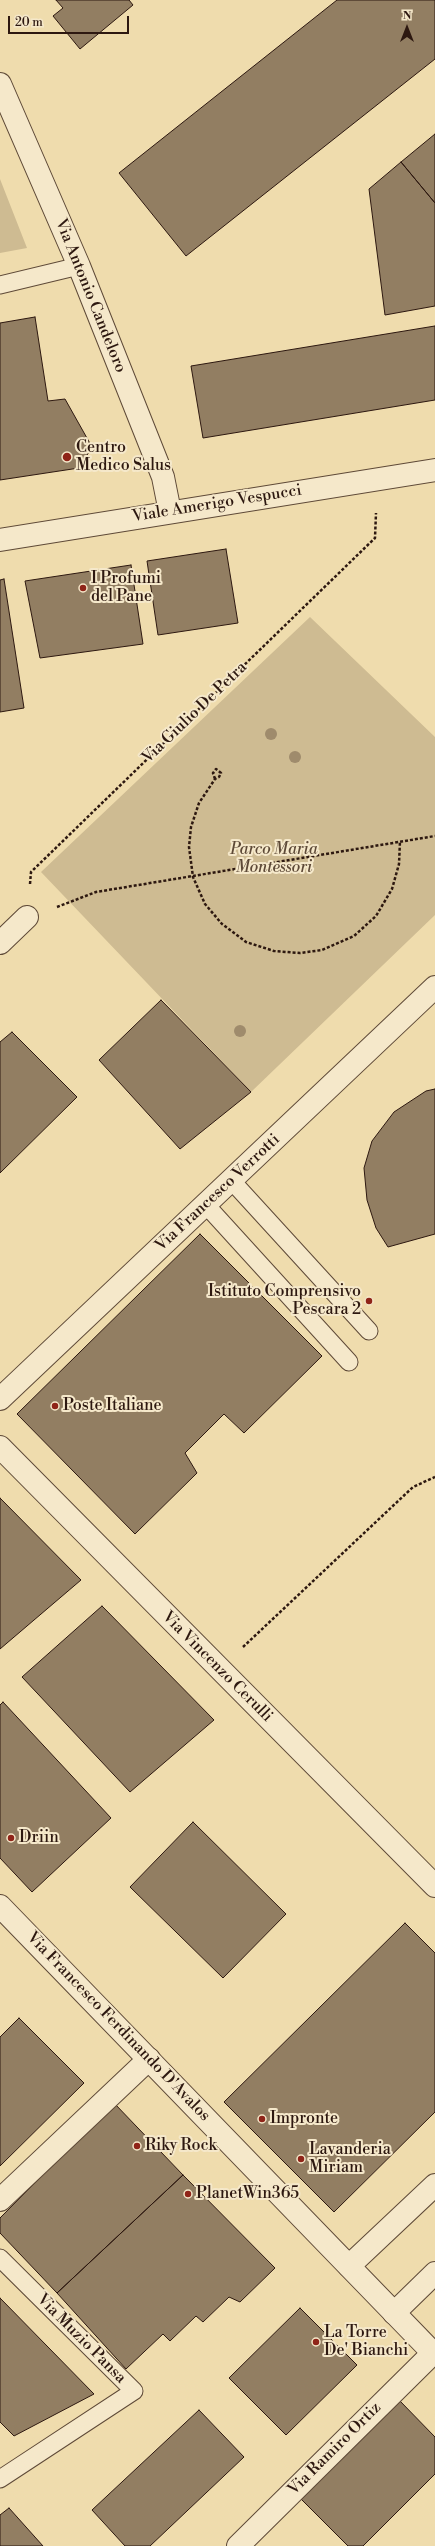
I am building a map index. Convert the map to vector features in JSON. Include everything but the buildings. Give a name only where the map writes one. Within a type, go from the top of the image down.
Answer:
[{"type":"street","name":"Via Antonio Candeloro","points":[[0,84],[79,266],[163,477],[170,512]]},
{"type":"street","name":"Viale Amerigo Vespucci","points":[[0,540],[435,470]]},
{"type":"street","points":[[0,943],[27,917]]},
{"type":"street","name":"Via Francesco Verrotti","points":[[0,1400],[435,987]]},
{"type":"street","name":"Via Vincenzo Cerulli","points":[[0,1447],[435,1886]]},
{"type":"street","name":"Via Francesco Ferdinando D'Avalos","points":[[0,1906],[434,2354]]},
{"type":"street","points":[[0,2200],[149,2060]]},
{"type":"street","points":[[349,2266],[435,2185]]},
{"type":"street","points":[[394,2313],[435,2273]]},
{"type":"street","name":"Via Ramiro Ortiz","points":[[238,2546],[434,2354]]},
{"type":"lane","points":[[0,285],[79,266]]},
{"type":"lane","points":[[231,1180],[368,1332]]},
{"type":"lane","points":[[206,1205],[349,1362]]},
{"type":"lane","name":"Via Muzio Pansa","points":[[0,2258],[134,2391],[0,2479]]},
{"type":"path","name":"Via Giulio De Petra","points":[[27,917],[31,872],[375,538],[378,479]]},
{"type":"path","points":[[215,779],[199,803],[191,827],[189,848],[193,877],[205,904],[222,924],[246,942],[274,951],[300,953],[322,950],[354,936],[376,916],[392,889],[400,864],[400,841]]},
{"type":"path","points":[[69,903],[96,892],[435,836]]},
{"type":"path","points":[[219,1669],[413,1487],[435,1477]]},
{"type":"green space","points":[[0,179],[27,248],[0,253]]},
{"type":"green space","name":"Parco Maria Montessori","points":[[310,617],[435,737],[435,915],[251,1092],[41,872]]},
{"type":"place","name":"Centro Medico Salus","points":[[67,457]]},
{"type":"place","name":"I Profumi del Pane","points":[[83,588]]},
{"type":"place","name":"Istituto Comprensivo Pescara 2","points":[[369,1301]]},
{"type":"place","name":"Poste Italiane","points":[[55,1406]]},
{"type":"place","name":"Driin","points":[[11,1838]]},
{"type":"place","name":"Impronte","points":[[262,2119]]},
{"type":"place","name":"Riky Rock","points":[[137,2146]]},
{"type":"place","name":"Lavanderia Miriam","points":[[301,2159]]},
{"type":"place","name":"PlanetWin365","points":[[188,2194]]},
{"type":"place","name":"La Torre De' Bianchi","points":[[316,2342]]}]
